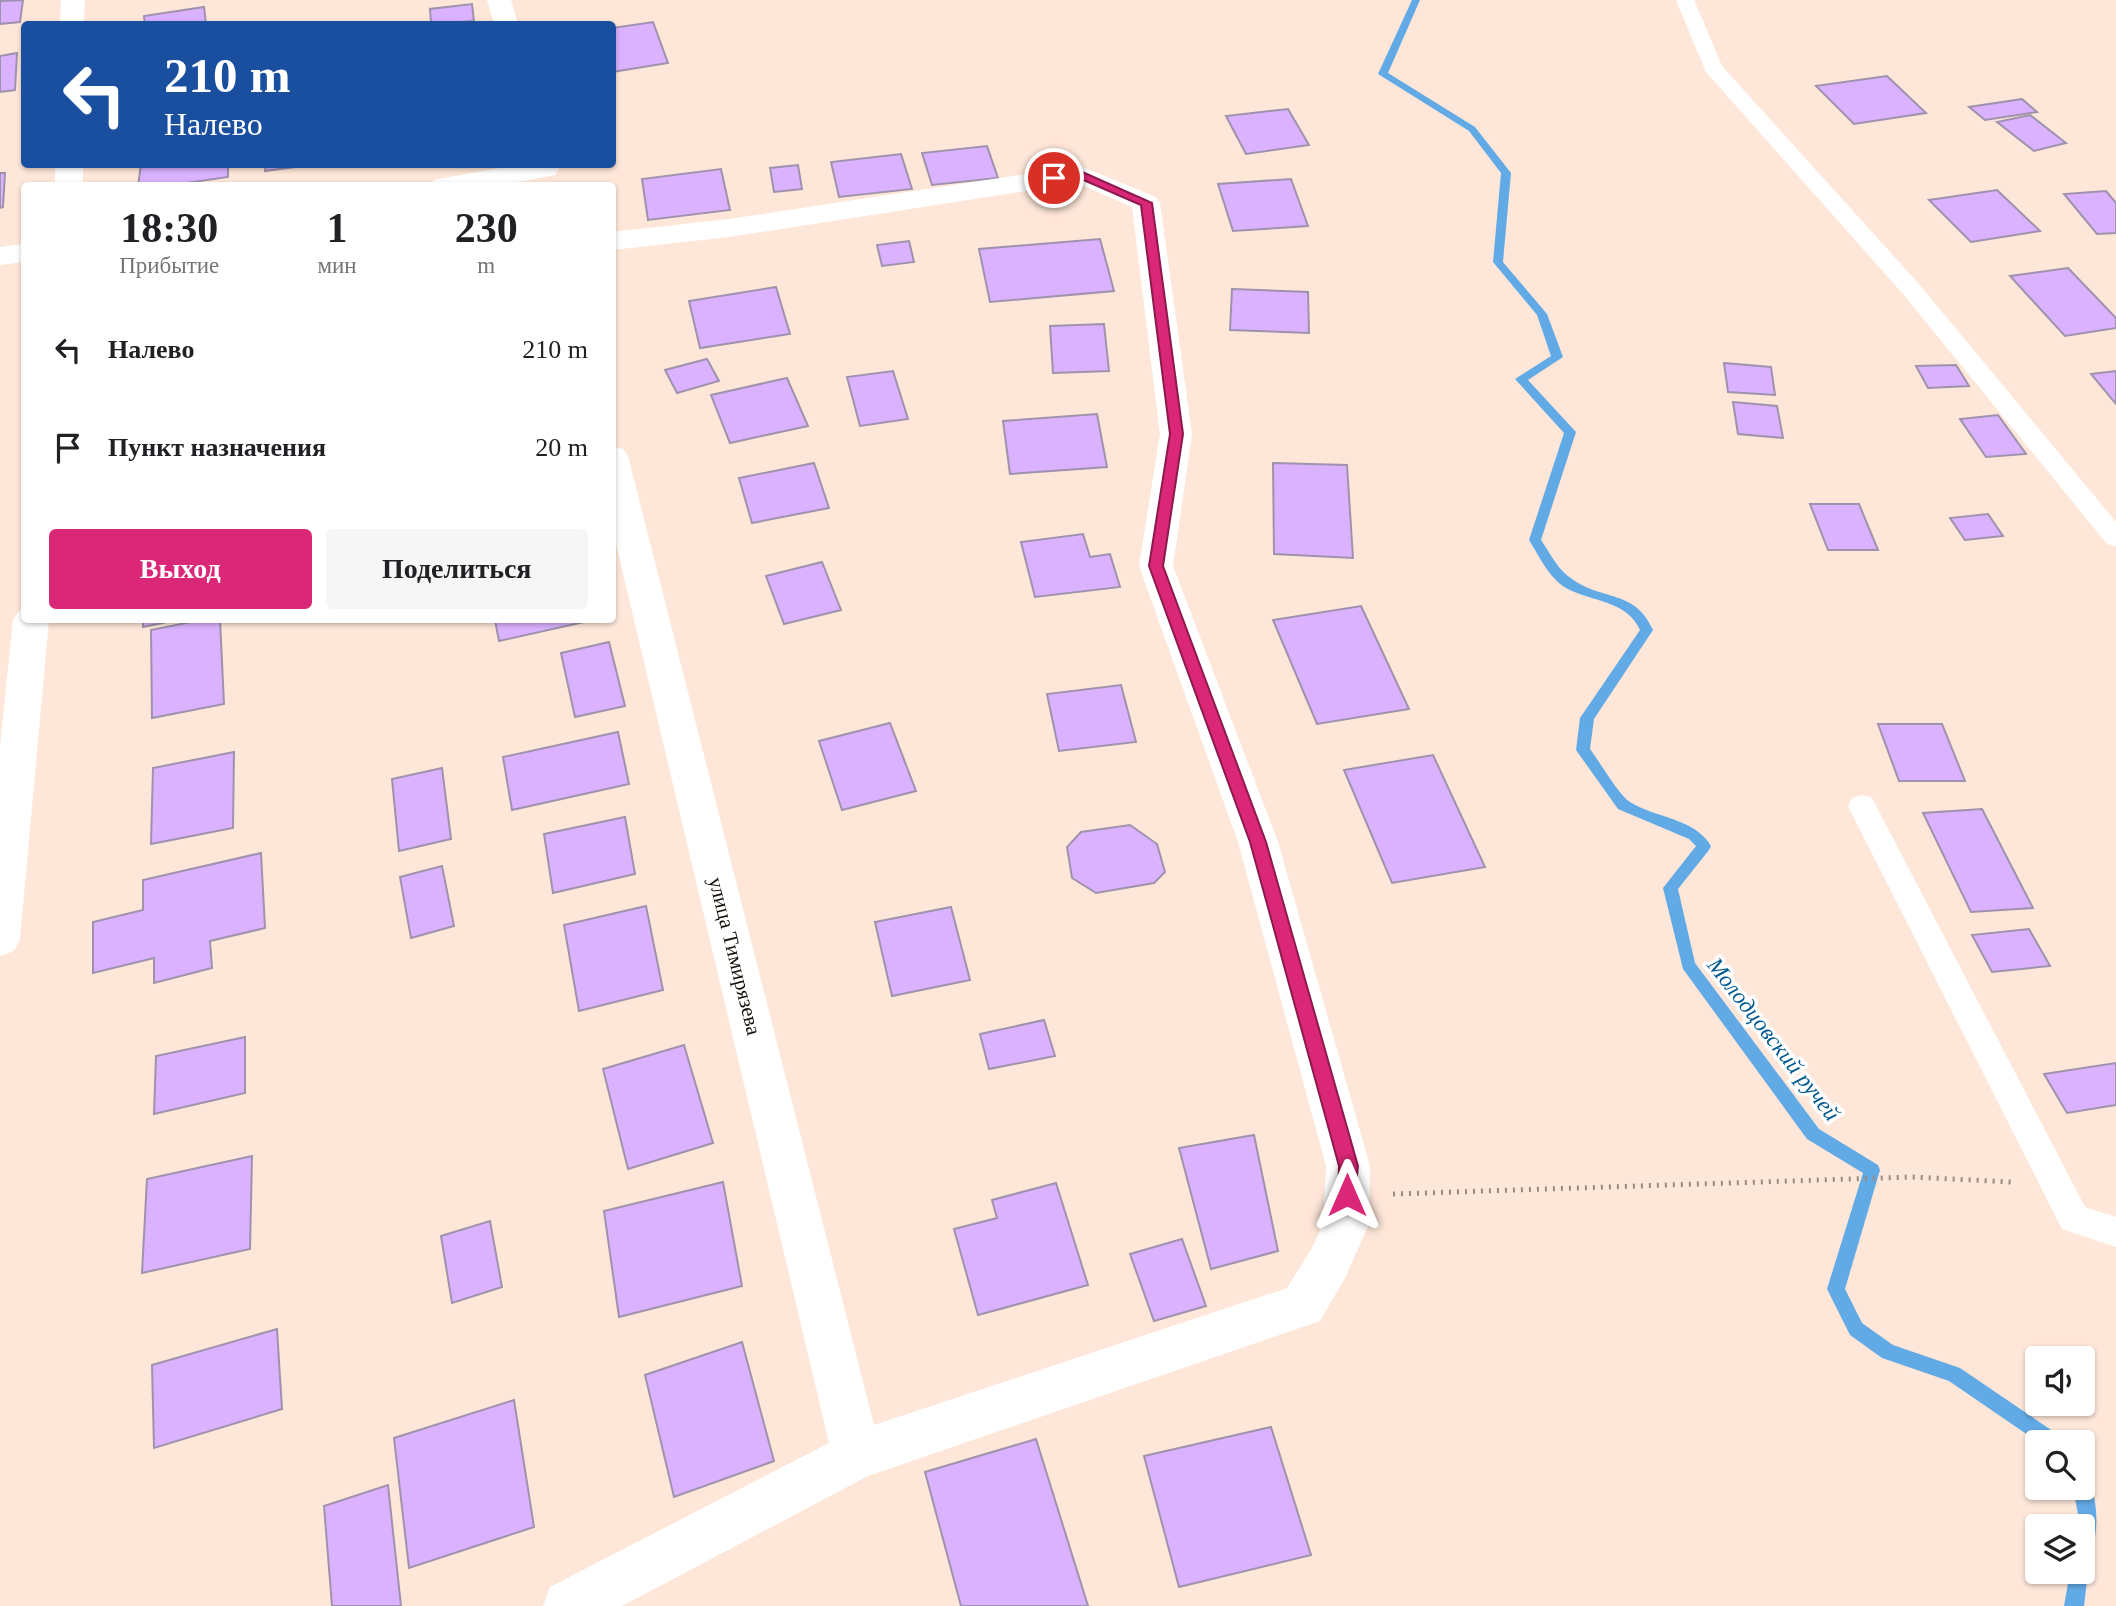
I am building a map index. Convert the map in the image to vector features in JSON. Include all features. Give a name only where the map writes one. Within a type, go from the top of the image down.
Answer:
[{"type":"street","points":[[72,21],[73,0]]},
{"type":"street","points":[[499,0],[505,21]]},
{"type":"street","points":[[475,182],[546,173]]},
{"type":"street","points":[[569,1606],[857,1455],[1303,1305],[1329,1263],[1346,1224],[1348,1166],[1258,842],[1156,566],[1176,434],[1146,203],[1080,174],[743,226],[616,241]]},
{"type":"street","points":[[0,256],[21,253]]},
{"type":"street","name":"улица Тимирязева","points":[[616,472],[857,1455]]},
{"type":"street","points":[[0,939],[31,623]]},
{"type":"lane","points":[[1685,0],[1713,68],[1911,289],[2116,538]]},
{"type":"lane","points":[[1862,806],[2074,1218],[2116,1232]]},
{"type":"path","points":[[1347,1195],[1912,1177],[2057,1185]]},
{"type":"building","points":[[23,0],[20,22],[0,24],[0,1]]},
{"type":"building","points":[[472,4],[474,21],[431,21],[430,9]]},
{"type":"building","points":[[204,7],[206,21],[145,21],[144,16]]},
{"type":"building","points":[[653,22],[668,63],[616,71],[616,27]]},
{"type":"building","points":[[17,53],[15,90],[0,92],[0,56]]},
{"type":"building","points":[[1887,76],[1926,113],[1854,124],[1816,86]]},
{"type":"building","points":[[2022,99],[2037,112],[1985,120],[1969,107]]},
{"type":"building","points":[[1288,109],[1309,145],[1246,154],[1226,116]]},
{"type":"building","points":[[2030,115],[2066,143],[2034,151],[1997,122]]},
{"type":"building","points":[[987,146],[998,178],[932,185],[922,153]]},
{"type":"building","points":[[901,154],[912,189],[839,197],[831,162]]},
{"type":"building","points":[[798,165],[802,189],[774,192],[770,168]]},
{"type":"building","points":[[140,168],[228,168],[228,177],[194,182],[139,182]]},
{"type":"building","points":[[265,168],[288,168],[265,171]]},
{"type":"building","points":[[721,169],[730,210],[648,220],[642,179]]},
{"type":"building","points":[[0,173],[5,173],[3,207],[0,208]]},
{"type":"building","points":[[1291,179],[1308,226],[1233,231],[1218,184]]},
{"type":"building","points":[[1997,190],[2040,231],[1971,242],[1929,200]]},
{"type":"building","points":[[2106,191],[2116,203],[2116,233],[2097,234],[2064,194]]},
{"type":"building","points":[[1100,239],[1114,291],[990,302],[979,249]]},
{"type":"building","points":[[909,241],[914,262],[882,266],[877,245]]},
{"type":"building","points":[[2068,268],[2116,318],[2116,328],[2065,336],[2010,276]]},
{"type":"building","points":[[776,287],[790,334],[700,348],[689,301]]},
{"type":"building","points":[[1232,289],[1308,292],[1309,333],[1230,330]]},
{"type":"building","points":[[1104,324],[1109,371],[1053,373],[1050,326]]},
{"type":"building","points":[[707,359],[719,381],[677,393],[665,370]]},
{"type":"building","points":[[1724,363],[1771,367],[1775,395],[1728,392]]},
{"type":"building","points":[[1956,365],[1969,386],[1928,388],[1916,366]]},
{"type":"building","points":[[893,371],[908,419],[860,426],[847,377]]},
{"type":"building","points":[[2116,371],[2116,404],[2091,374]]},
{"type":"building","points":[[787,378],[808,426],[730,443],[711,395]]},
{"type":"building","points":[[1733,402],[1777,406],[1783,438],[1738,434]]},
{"type":"building","points":[[1097,414],[1107,467],[1010,474],[1003,421]]},
{"type":"building","points":[[1998,415],[2026,454],[1986,457],[1960,419]]},
{"type":"building","points":[[814,463],[829,508],[752,523],[739,478]]},
{"type":"building","points":[[1273,463],[1347,465],[1353,558],[1274,554]]},
{"type":"building","points":[[1810,504],[1859,504],[1878,550],[1828,550]]},
{"type":"building","points":[[1988,514],[2003,536],[1965,540],[1950,518]]},
{"type":"building","points":[[1083,534],[1090,557],[1110,554],[1120,587],[1035,597],[1021,542]]},
{"type":"building","points":[[822,562],[841,610],[784,624],[766,576]]},
{"type":"building","points":[[1361,606],[1409,709],[1317,724],[1273,620]]},
{"type":"building","points":[[143,623],[162,623],[143,627]]},
{"type":"building","points":[[186,623],[220,623],[224,704],[152,718],[151,630]]},
{"type":"building","points":[[496,623],[580,623],[499,641]]},
{"type":"building","points":[[609,642],[625,706],[575,717],[561,653]]},
{"type":"building","points":[[1121,685],[1136,742],[1059,751],[1047,694]]},
{"type":"building","points":[[890,723],[916,791],[842,810],[819,741]]},
{"type":"building","points":[[1878,724],[1942,724],[1965,781],[1899,781]]},
{"type":"building","points":[[618,732],[629,784],[512,810],[503,757]]},
{"type":"building","points":[[234,752],[233,828],[151,844],[153,768]]},
{"type":"building","points":[[1433,755],[1485,867],[1392,883],[1344,770]]},
{"type":"building","points":[[442,768],[451,839],[399,851],[392,779]]},
{"type":"building","points":[[1982,809],[2033,908],[1971,912],[1923,813]]},
{"type":"building","points":[[625,817],[635,874],[553,893],[544,834]]},
{"type":"building","points":[[1130,825],[1157,844],[1165,872],[1154,883],[1096,893],[1072,878],[1067,847],[1081,832]]},
{"type":"building","points":[[261,853],[265,928],[210,941],[212,968],[154,983],[154,958],[93,973],[93,922],[143,910],[143,880]]},
{"type":"building","points":[[442,866],[454,926],[411,938],[400,877]]},
{"type":"building","points":[[646,906],[663,990],[579,1011],[564,925]]},
{"type":"building","points":[[951,907],[970,980],[892,996],[875,922]]},
{"type":"building","points":[[2029,929],[2050,966],[1992,972],[1972,935]]},
{"type":"building","points":[[1044,1020],[1055,1056],[989,1069],[980,1034]]},
{"type":"building","points":[[245,1037],[245,1093],[154,1114],[156,1056]]},
{"type":"building","points":[[684,1045],[713,1143],[628,1169],[603,1069]]},
{"type":"building","points":[[2116,1063],[2116,1105],[2067,1113],[2044,1074]]},
{"type":"building","points":[[1254,1135],[1278,1251],[1211,1269],[1179,1148]]},
{"type":"building","points":[[252,1156],[250,1249],[142,1273],[147,1179]]},
{"type":"building","points":[[723,1182],[742,1286],[619,1317],[604,1211]]},
{"type":"building","points":[[1056,1183],[1088,1285],[978,1315],[954,1229],[997,1218],[992,1200]]},
{"type":"building","points":[[490,1221],[502,1287],[452,1303],[441,1236]]},
{"type":"building","points":[[1182,1239],[1206,1306],[1154,1321],[1130,1254]]},
{"type":"building","points":[[277,1329],[282,1409],[154,1448],[152,1365]]},
{"type":"building","points":[[742,1342],[774,1461],[674,1497],[645,1375]]},
{"type":"building","points":[[514,1400],[534,1527],[409,1568],[394,1438]]},
{"type":"building","points":[[1271,1427],[1311,1555],[1179,1587],[1144,1456]]},
{"type":"building","points":[[1036,1439],[1088,1606],[961,1606],[925,1472]]},
{"type":"building","points":[[388,1485],[401,1606],[332,1606],[324,1506]]},
{"type":"waterway","name":"Молодцовский ручей","points":[[1416,0],[1383,74],[1472,129],[1506,173],[1498,262],[1542,314],[1557,357],[1521,379],[1570,432],[1535,540],[1564,580],[1579,589],[1614,600],[1635,611],[1647,630],[1587,718],[1583,750],[1623,805],[1694,835],[1704,846],[1670,888],[1688,965],[1813,1134],[1872,1170],[1836,1289],[1856,1329],[1888,1352],[1954,1374],[2036,1430]]},
{"type":"waterway","name":"Молодцовский ручей","points":[[2085,1500],[2087,1514]]},
{"type":"waterway","name":"Молодцовский ручей","points":[[2074,1606],[2077,1584]]},
{"type":"route","points":[[1054,178],[1080,174],[1146,203],[1176,434],[1156,566],[1258,842],[1348,1166],[1347,1195]]}]
